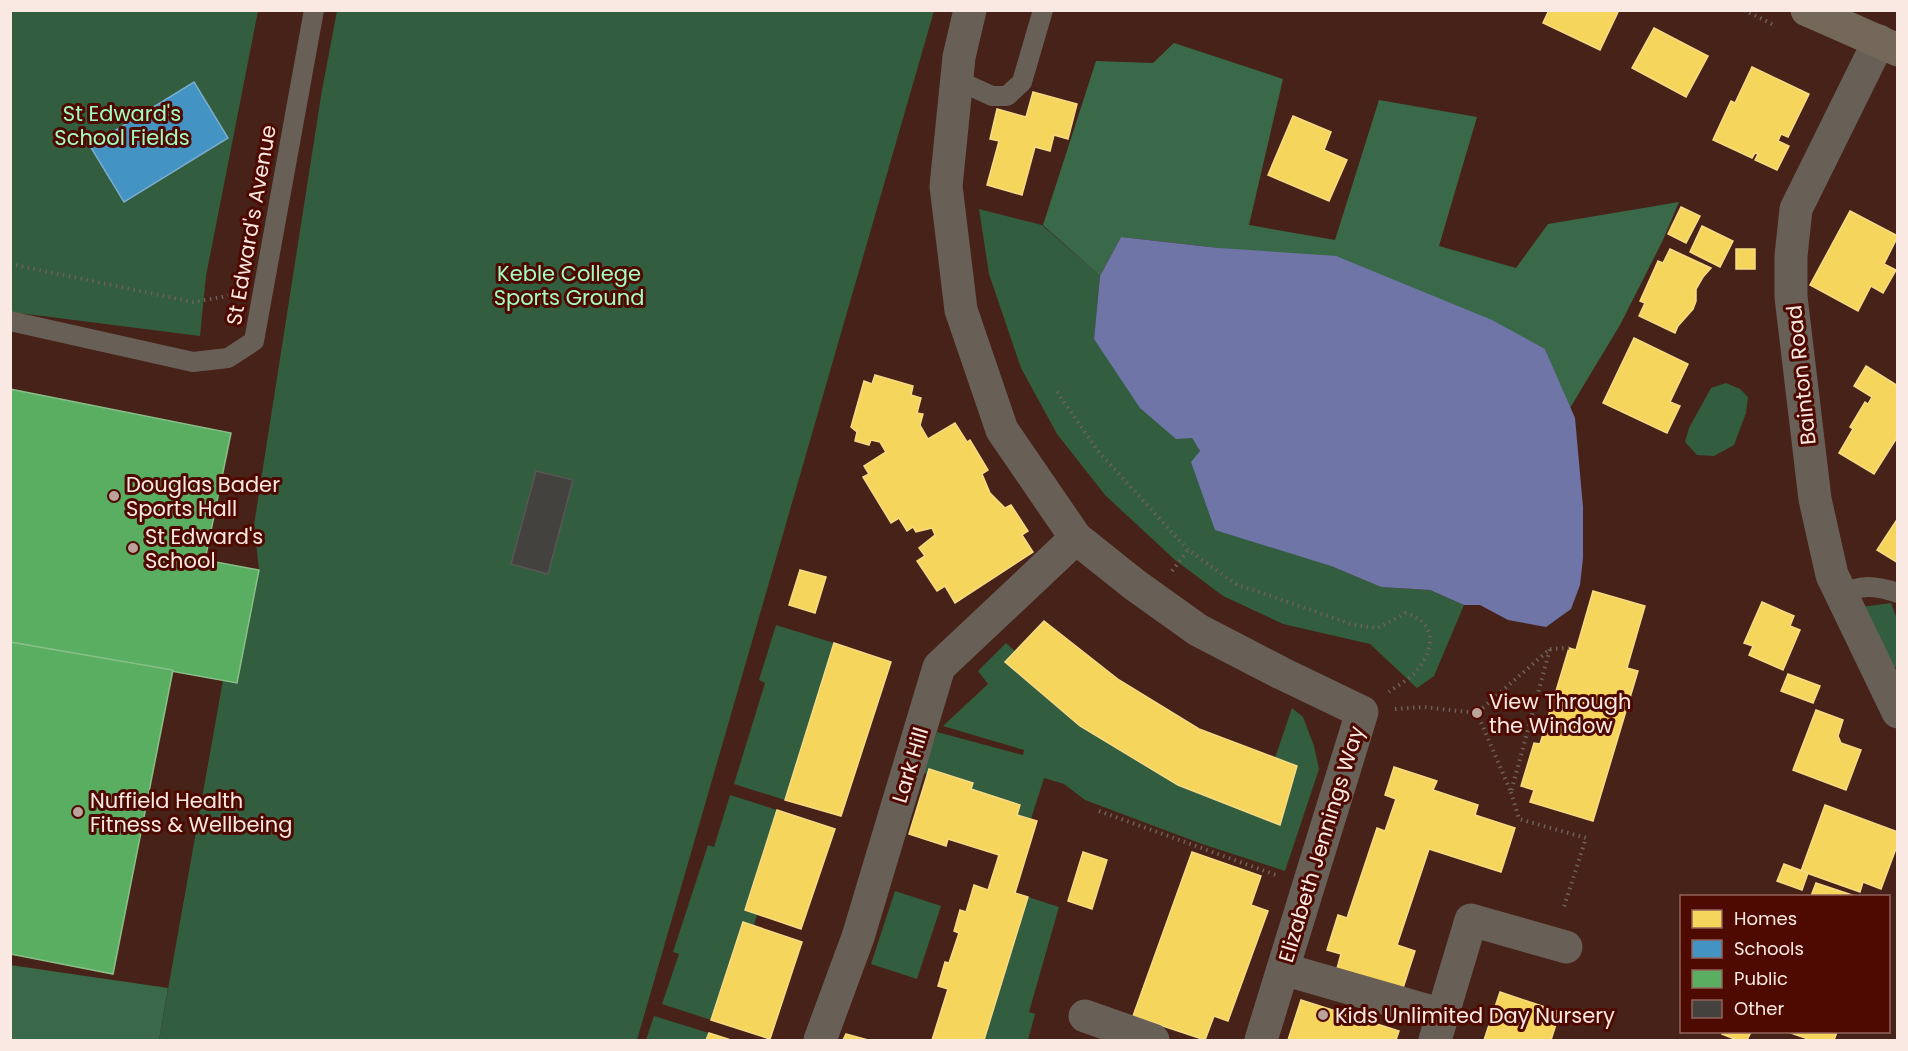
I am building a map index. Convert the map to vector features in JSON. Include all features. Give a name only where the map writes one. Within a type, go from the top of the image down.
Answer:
[{"type":"main road","points":[[1807,10],[1888,46]]},
{"type":"street","name":"Elizabeth Jennings Way","points":[[970,10],[959,57],[946,186],[961,310],[1002,430],[1076,538],[1135,585],[1198,630],[1362,712],[1261,1041]]},
{"type":"street","name":"Bainton Road","points":[[1888,46],[1796,209],[1791,256],[1791,297],[1815,499],[1832,575],[1894,695]]},
{"type":"street","name":"Lark Hill","points":[[820,1041],[858,937],[939,668],[1076,538]]},
{"type":"street","points":[[1283,969],[1439,1028],[1471,920],[1560,945]]},
{"type":"street","points":[[1085,1016],[1153,1041]]},
{"type":"lane","name":"St Edward's Avenue","points":[[10,321],[193,362],[228,358],[254,340],[314,10]]},
{"type":"lane","points":[[957,80],[992,96],[1006,96],[1022,82],[1043,10]]},
{"type":"lane","points":[[1841,596],[1861,586],[1881,587],[1898,592]]},
{"type":"path","points":[[10,264],[193,302],[233,297],[239,290]]},
{"type":"path","points":[[1057,392],[1098,451],[1188,550],[1236,584],[1354,625],[1378,628],[1406,613],[1416,616],[1426,625],[1430,636],[1428,652],[1418,670],[1362,712]]},
{"type":"path","points":[[1173,570],[1188,550]]},
{"type":"path","points":[[1362,712],[1423,707],[1477,713],[1550,649],[1569,648]]},
{"type":"path","points":[[1511,792],[1550,649]]},
{"type":"path","points":[[1477,713],[1511,792],[1519,819],[1586,838],[1560,945]]},
{"type":"path","points":[[1099,811],[1282,877]]},
{"type":"green space","name":"St Edward's School Fields","points":[[11,11],[258,11],[206,276],[200,336],[11,312]]},
{"type":"green space","name":"Keble College Sports Ground","points":[[337,11],[934,11],[637,1040],[159,1040],[223,680],[259,570],[254,525],[322,90]]},
{"type":"green space","points":[[1174,43],[1283,79],[1249,225],[1335,240],[1379,100],[1477,117],[1439,246],[1516,268],[1548,224],[1679,202],[1662,242],[1620,325],[1570,408],[1545,349],[1219,248],[1121,237],[1100,276],[1043,225],[1096,61],[1153,63]]},
{"type":"green space","points":[[979,209],[1042,225],[1100,276],[1094,339],[1176,438],[1192,438],[1200,451],[1331,566],[1381,587],[1430,590],[1464,605],[1434,676],[1417,688],[1370,644],[1283,624],[1223,596],[1175,560],[1105,495],[1057,434],[1021,368],[989,274]]},
{"type":"green space","points":[[1726,383],[1740,389],[1748,397],[1746,413],[1734,445],[1714,456],[1697,455],[1685,442],[1689,428],[1711,388]]},
{"type":"green space","points":[[1891,603],[1897,619],[1897,667],[1891,668],[1861,607]]},
{"type":"green space","points":[[776,625],[834,643],[785,800],[734,784],[765,683],[759,680]]},
{"type":"green space","points":[[1006,643],[1015,651],[1005,662],[1080,726],[1179,785],[1280,825],[1296,766],[1275,758],[1292,708],[1303,717],[1314,746],[1319,769],[1285,871],[1202,844],[1085,800],[1064,784],[1044,778],[1031,819],[1017,815],[1020,805],[923,773],[937,732],[1023,755],[1024,750],[943,726],[988,684],[978,671]]},
{"type":"green space","points":[[730,795],[777,810],[745,910],[757,914],[754,926],[743,923],[711,1020],[662,1004],[679,954],[673,952],[708,845],[714,847]]},
{"type":"green space","points":[[895,891],[941,906],[917,979],[871,964]]},
{"type":"green space","points":[[1028,897],[1059,907],[1029,1012],[1035,1014],[1028,1040],[984,1040]]},
{"type":"green space","points":[[10,965],[168,988],[159,1040],[11,1040]]},
{"type":"green space","points":[[654,1016],[709,1033],[706,1040],[646,1040]]},
{"type":"water","points":[[1121,237],[1219,248],[1336,256],[1492,320],[1545,349],[1575,418],[1583,507],[1583,558],[1580,585],[1571,609],[1546,627],[1508,620],[1480,605],[1464,605],[1430,590],[1381,587],[1331,566],[1215,530],[1191,462],[1200,451],[1192,438],[1176,439],[1140,408],[1094,339],[1100,276]]},
{"type":"building: Homes","points":[[1549,10],[1619,10],[1600,50],[1543,23]]},
{"type":"building: Homes","points":[[1654,28],[1708,56],[1686,97],[1632,68]]},
{"type":"building: Homes","points":[[1752,67],[1809,94],[1788,137],[1781,134],[1778,141],[1789,146],[1777,170],[1755,160],[1758,154],[1755,153],[1752,158],[1713,140],[1731,101],[1735,103]]},
{"type":"building: Homes","points":[[1033,92],[1077,104],[1068,139],[1054,135],[1050,151],[1035,147],[1022,195],[987,185],[999,141],[990,139],[997,109],[1026,117]]},
{"type":"building: Homes","points":[[1293,116],[1331,132],[1324,150],[1347,160],[1329,201],[1268,175]]},
{"type":"building: Homes","points":[[1681,207],[1700,216],[1686,243],[1668,234]]},
{"type":"building: Homes","points":[[1850,211],[1898,236],[1884,264],[1896,270],[1883,293],[1871,286],[1858,311],[1810,285]]},
{"type":"building: Homes","points":[[1702,226],[1733,241],[1720,267],[1690,252]]},
{"type":"building: Homes","points":[[1670,249],[1711,268],[1696,289],[1693,309],[1675,333],[1639,316],[1645,303],[1640,301],[1658,261],[1663,263]]},
{"type":"building: Homes","points":[[1736,249],[1755,249],[1755,269],[1736,269]]},
{"type":"building: Homes","points":[[1634,338],[1688,364],[1670,402],[1680,406],[1667,433],[1603,403]]},
{"type":"building: Homes","points":[[1866,366],[1898,386],[1898,436],[1874,474],[1839,453],[1853,429],[1850,427],[1865,402],[1868,404],[1872,397],[1854,386]]},
{"type":"building: Homes","points":[[875,375],[913,386],[911,395],[921,398],[917,413],[923,414],[920,425],[928,439],[955,423],[967,442],[970,440],[988,470],[982,474],[990,493],[1005,508],[1011,505],[1028,531],[1022,535],[1033,552],[955,603],[945,586],[937,591],[917,561],[925,556],[919,548],[935,535],[932,528],[916,532],[913,527],[907,531],[899,518],[891,523],[863,477],[869,474],[864,466],[886,452],[880,442],[871,440],[869,445],[855,441],[857,432],[851,427],[864,381],[872,384]]},
{"type":"building: Homes","points":[[1898,518],[1898,563],[1877,550]]},
{"type":"building: Homes","points":[[800,570],[826,577],[815,613],[789,605]]},
{"type":"building: Homes","points":[[1593,591],[1645,606],[1627,668],[1638,671],[1593,821],[1530,802],[1534,790],[1521,786],[1534,743],[1540,744],[1569,648],[1576,650]]},
{"type":"building: Homes","points":[[1762,602],[1794,616],[1790,626],[1800,630],[1783,670],[1749,655],[1753,646],[1744,643]]},
{"type":"building: Homes","points":[[1044,621],[1119,680],[1199,729],[1297,766],[1280,825],[1178,785],[1080,726],[1005,662]]},
{"type":"building: Homes","points":[[834,643],[891,662],[841,816],[785,800]]},
{"type":"building: Homes","points":[[1788,674],[1820,686],[1813,703],[1781,691]]},
{"type":"building: Homes","points":[[1816,710],[1843,720],[1838,736],[1841,743],[1861,750],[1846,790],[1793,770]]},
{"type":"building: Homes","points":[[1394,767],[1437,781],[1433,790],[1478,805],[1475,815],[1515,828],[1501,872],[1429,849],[1397,945],[1415,951],[1403,988],[1336,972],[1341,954],[1327,950],[1338,915],[1347,918],[1377,828],[1385,831],[1396,799],[1385,795]]},
{"type":"building: Homes","points":[[929,769],[973,783],[971,789],[1020,805],[1017,815],[1037,821],[1015,893],[1028,897],[984,1040],[932,1040],[948,989],[938,986],[945,962],[949,963],[959,933],[954,931],[960,910],[966,912],[974,885],[988,890],[999,855],[948,839],[946,846],[909,834]]},
{"type":"building: Homes","points":[[1825,805],[1898,832],[1898,843],[1881,889],[1863,882],[1860,892],[1801,871]]},
{"type":"building: Homes","points":[[777,810],[835,829],[801,929],[745,910]]},
{"type":"building: Homes","points":[[1083,852],[1107,860],[1092,909],[1068,901]]},
{"type":"building: Homes","points":[[1192,852],[1261,876],[1251,905],[1268,911],[1228,1021],[1214,1016],[1205,1040],[1133,1016]]},
{"type":"building: Homes","points":[[1784,864],[1808,873],[1802,890],[1777,881]]},
{"type":"building: Homes","points":[[1816,883],[1852,895],[1811,895]]},
{"type":"building: Homes","points":[[743,922],[802,942],[770,1039],[711,1020]]},
{"type":"building: Homes","points":[[1500,992],[1560,1012],[1551,1040],[1484,1040]]},
{"type":"building: Homes","name":"Kids Unlimited Day Nursery","points":[[1301,1000],[1399,1031],[1396,1040],[1288,1040]]},
{"type":"building: Homes","points":[[709,1033],[731,1040],[706,1040]]},
{"type":"building: Homes","points":[[1750,1033],[1747,1040],[1737,1040],[1722,1034]]},
{"type":"building: Homes","points":[[1791,1033],[1837,1033],[1834,1040],[1811,1040]]},
{"type":"building: Homes","points":[[846,1034],[868,1040],[843,1040]]},
{"type":"building: Schools","points":[[194,82],[228,138],[124,202],[90,146]]},
{"type":"building: Public","name":"Douglas Bader Sports Hall","points":[[10,389],[231,433],[205,560],[259,570],[237,683],[10,642]]},
{"type":"building: Public","name":"Nuffield Health Fitness & Wellbeing","points":[[10,642],[173,670],[113,974],[10,954]]},
{"type":"building: Other","points":[[536,471],[573,480],[548,574],[511,564]]},
{"type":"place","name":"Douglas Bader Sports Hall","points":[[114,496]]},
{"type":"place","name":"St Edward's School","points":[[133,548]]},
{"type":"place","name":"View Through the Window","points":[[1477,713]]},
{"type":"place","name":"Nuffield Health Fitness & Wellbeing","points":[[78,812]]},
{"type":"place","name":"Kids Unlimited Day Nursery","points":[[1323,1015]]}]
